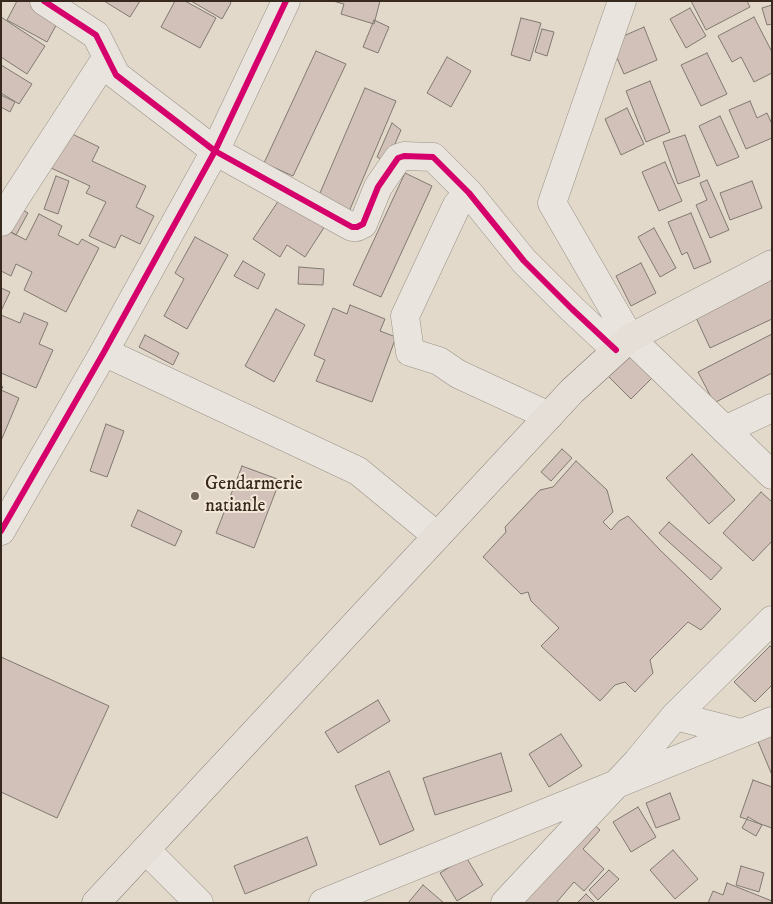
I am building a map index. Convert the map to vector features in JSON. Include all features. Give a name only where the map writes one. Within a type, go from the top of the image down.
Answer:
[{"type":"main road","points":[[96,903],[572,391],[623,344],[772,264]]},
{"type":"street","points":[[44,1],[96,35],[116,75],[216,151],[352,227],[363,224],[378,187],[395,161],[404,156],[433,157],[469,193],[524,261],[572,309],[623,344],[724,430],[772,475]]},
{"type":"street","points":[[1,531],[104,352],[216,151],[286,1]]},
{"type":"street","points":[[622,1],[552,203],[623,344]]},
{"type":"street","points":[[1,222],[9,193],[107,56]]},
{"type":"street","points":[[469,193],[457,206],[405,316],[410,352],[439,362],[458,374],[549,416]]},
{"type":"street","points":[[104,352],[358,470],[437,536]]},
{"type":"street","points":[[724,430],[772,408]]},
{"type":"street","points":[[505,903],[637,762],[675,716],[772,620]]},
{"type":"street","points":[[675,716],[741,733]]},
{"type":"street","points":[[323,903],[772,721]]},
{"type":"street","points":[[146,850],[199,903]]},
{"type":"building","points":[[17,1],[29,1],[60,18],[47,42],[7,20]]},
{"type":"building","points":[[104,1],[140,1],[130,17]]},
{"type":"building","points":[[175,1],[185,1],[216,18],[200,48],[161,27]]},
{"type":"building","points":[[191,1],[229,1],[231,3],[222,19]]},
{"type":"building","points":[[333,1],[380,1],[374,24],[341,14],[344,4]]},
{"type":"building","points":[[691,1],[747,1],[750,7],[706,30]]},
{"type":"building","points":[[772,5],[772,24],[767,25],[762,8]]},
{"type":"building","points":[[690,8],[706,36],[686,48],[670,19]]},
{"type":"building","points":[[1,17],[45,46],[27,74],[1,57]]},
{"type":"building","points":[[754,17],[772,52],[772,73],[754,82],[741,57],[732,62],[718,36]]},
{"type":"building","points":[[521,18],[541,23],[530,61],[511,55]]},
{"type":"building","points":[[374,20],[389,27],[378,53],[363,47]]},
{"type":"building","points":[[644,27],[657,60],[624,74],[610,42]]},
{"type":"building","points":[[542,29],[554,32],[547,56],[535,52]]},
{"type":"building","points":[[316,51],[346,64],[293,176],[264,163]]},
{"type":"building","points":[[707,53],[727,94],[701,106],[681,65]]},
{"type":"building","points":[[447,57],[471,71],[451,107],[427,93]]},
{"type":"building","points":[[1,65],[32,84],[19,104],[1,93]]},
{"type":"building","points":[[650,81],[670,132],[646,142],[626,91]]},
{"type":"building","points":[[365,88],[396,101],[348,214],[317,200]]},
{"type":"building","points":[[1,95],[15,102],[10,112],[1,107]]},
{"type":"building","points":[[750,101],[757,118],[767,113],[772,124],[772,138],[746,149],[729,110]]},
{"type":"building","points":[[627,108],[644,144],[621,155],[605,119]]},
{"type":"building","points":[[720,116],[739,157],[717,166],[699,126]]},
{"type":"building","points":[[392,123],[401,130],[387,162],[377,157]]},
{"type":"building","points":[[68,132],[99,147],[92,161],[146,186],[136,207],[154,216],[140,244],[121,235],[115,248],[89,236],[106,202],[86,193],[90,186],[51,168]]},
{"type":"building","points":[[685,135],[700,176],[678,184],[663,142]]},
{"type":"building","points":[[665,162],[682,201],[659,211],[642,172]]},
{"type":"building","points":[[405,173],[432,186],[381,297],[353,285]]},
{"type":"building","points":[[56,176],[69,181],[58,214],[44,209]]},
{"type":"building","points":[[707,180],[729,230],[710,238],[696,205],[707,200],[700,183]]},
{"type":"building","points":[[752,181],[762,208],[730,220],[720,193]]},
{"type":"building","points":[[281,197],[325,226],[305,257],[287,245],[280,257],[253,239]]},
{"type":"building","points":[[17,207],[28,213],[16,235],[5,229]]},
{"type":"building","points":[[691,213],[711,262],[694,269],[687,252],[682,255],[668,222]]},
{"type":"building","points":[[39,214],[62,226],[58,235],[78,245],[82,239],[99,248],[66,312],[24,290],[32,272],[16,264],[11,276],[1,271],[1,227],[26,240]]},
{"type":"building","points":[[654,228],[676,268],[660,277],[638,237]]},
{"type":"building","points":[[195,237],[228,255],[187,329],[164,316],[184,279],[175,273]]},
{"type":"building","points":[[243,261],[265,274],[258,289],[234,276]]},
{"type":"building","points":[[641,263],[656,293],[631,306],[616,276]]},
{"type":"building","points":[[299,267],[324,269],[323,285],[298,284]]},
{"type":"building","points":[[772,274],[772,319],[710,348],[693,311]]},
{"type":"building","points":[[1,288],[10,292],[1,311]]},
{"type":"building","points":[[350,305],[385,319],[380,331],[396,337],[372,402],[316,381],[325,360],[314,355],[333,308],[347,314]]},
{"type":"building","points":[[276,309],[305,325],[274,382],[245,366]]},
{"type":"building","points":[[24,313],[48,323],[39,344],[53,350],[36,388],[1,373],[1,315],[20,323]]},
{"type":"building","points":[[772,334],[772,373],[714,403],[698,372]]},
{"type":"building","points":[[145,335],[179,353],[173,365],[139,347]]},
{"type":"building","points":[[626,351],[653,377],[631,399],[605,373]]},
{"type":"building","points":[[1,390],[19,398],[1,441]]},
{"type":"building","points":[[106,424],[124,431],[107,477],[90,471]]},
{"type":"building","points":[[562,449],[572,458],[551,481],[541,472]]},
{"type":"building","points":[[692,454],[735,500],[709,524],[666,478]]},
{"type":"building","points":[[576,461],[607,490],[613,512],[603,522],[611,530],[619,521],[628,516],[721,609],[701,630],[688,622],[650,660],[653,673],[635,692],[625,682],[615,685],[600,701],[541,646],[559,628],[531,601],[528,592],[521,594],[483,557],[506,532],[505,527],[540,490],[553,487]]},
{"type":"building","points":[[242,466],[280,480],[254,548],[216,533]]},
{"type":"building","points":[[761,492],[772,502],[772,541],[753,561],[723,533]]},
{"type":"building","points":[[138,510],[182,531],[175,546],[131,526]]},
{"type":"building","points":[[669,522],[722,568],[711,580],[659,533]]},
{"type":"building","points":[[770,646],[772,648],[772,685],[755,702],[734,682]]},
{"type":"building","points":[[1,657],[109,706],[57,818],[1,792]]},
{"type":"building","points":[[378,700],[390,721],[338,753],[325,732]]},
{"type":"building","points":[[772,725],[772,775],[754,732]]},
{"type":"building","points":[[561,734],[582,766],[549,787],[529,754]]},
{"type":"building","points":[[501,753],[512,791],[435,815],[423,778]]},
{"type":"building","points":[[389,771],[414,830],[380,845],[355,786]]},
{"type":"building","points":[[753,780],[772,787],[772,828],[740,817]]},
{"type":"building","points":[[670,793],[680,819],[656,828],[646,803]]},
{"type":"building","points":[[638,807],[656,837],[631,852],[613,822]]},
{"type":"building","points":[[748,817],[762,825],[756,836],[742,828]]},
{"type":"building","points":[[592,823],[600,830],[583,849],[604,869],[584,891],[574,882],[556,903],[519,903]]},
{"type":"building","points":[[307,837],[317,865],[245,894],[234,866]]},
{"type":"building","points":[[673,850],[698,879],[675,899],[650,870]]},
{"type":"building","points":[[466,857],[483,885],[457,901],[440,873]]},
{"type":"building","points":[[741,866],[764,873],[759,892],[736,885]]},
{"type":"building","points":[[609,870],[619,879],[598,900],[589,890]]},
{"type":"building","points":[[727,883],[772,901],[772,903],[708,903],[713,891],[723,895]]},
{"type":"building","points":[[423,885],[444,903],[408,903]]},
{"type":"building","points":[[586,894],[595,903],[577,903]]},
{"type":"cycle path","points":[[44,1],[96,35],[116,75],[215,151],[352,227],[363,224],[378,187],[398,158],[404,156],[433,157],[469,193],[524,261],[616,350]]},
{"type":"cycle path","points":[[1,531],[104,352],[215,151],[286,1]]},
{"type":"place","name":"Gendarmerie natianle","points":[[195,496]]}]
